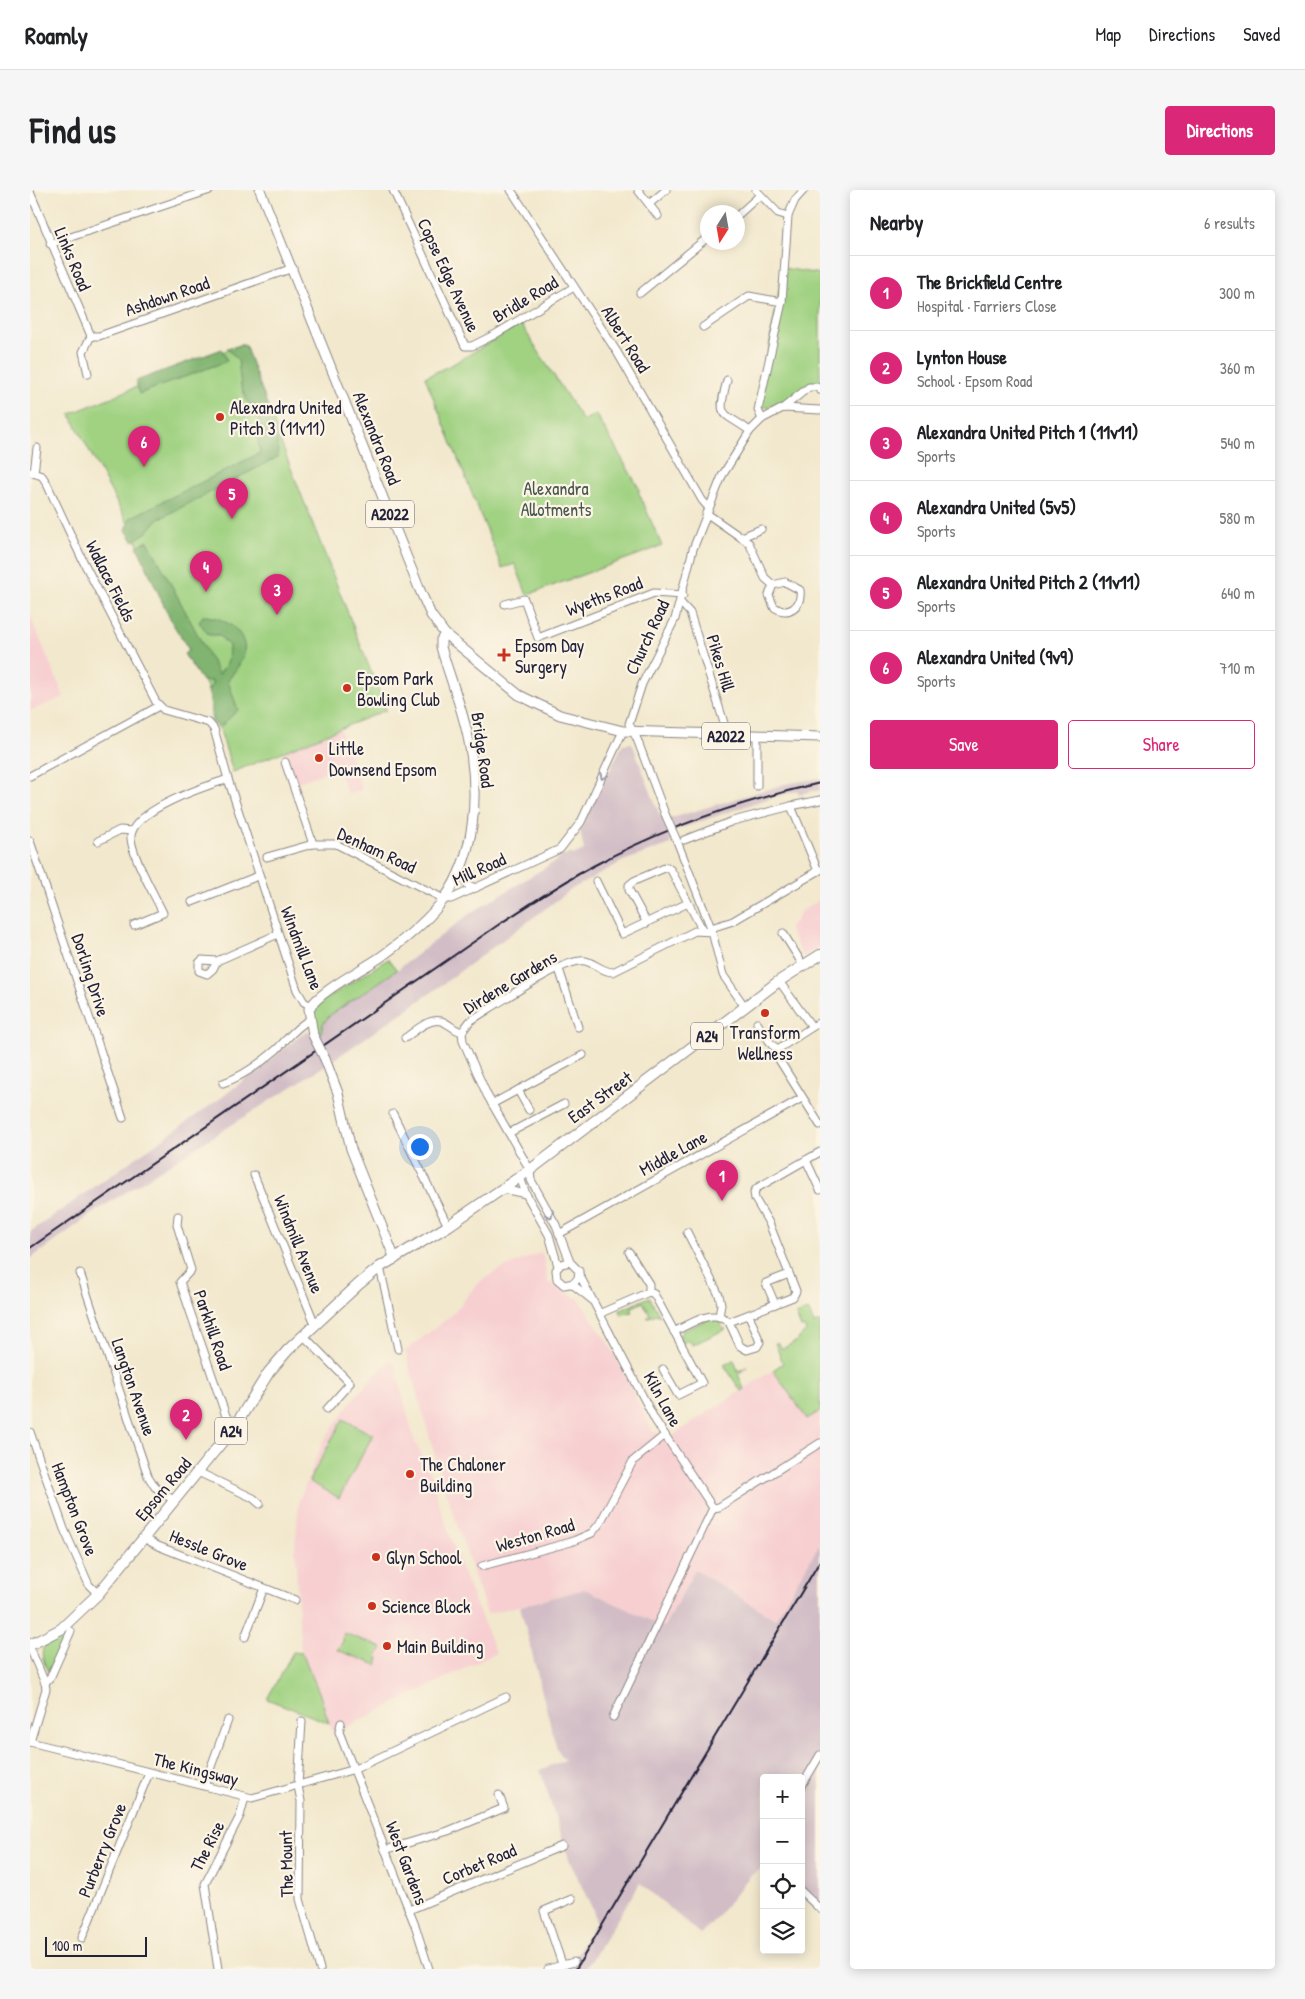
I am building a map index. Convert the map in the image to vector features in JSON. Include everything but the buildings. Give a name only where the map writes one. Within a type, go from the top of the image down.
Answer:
[{"type":"highway","name":"East Street","points":[[395,1259],[448,1226],[530,1170],[779,981],[820,955]]},
{"type":"highway","name":"Epsom Road","points":[[30,1647],[61,1630],[98,1594],[235,1426],[269,1372],[303,1335],[380,1267],[395,1259]]},
{"type":"main road","name":"Alexandra Road","points":[[260,190],[431,615],[445,634],[502,682],[531,702],[577,721],[628,732]]},
{"type":"main road","name":"Bridge Road","points":[[444,899],[459,872],[472,822],[473,781],[469,742],[461,707],[441,647],[441,640],[445,634]]},
{"type":"main road","name":"A2022","points":[[628,732],[820,737]]},
{"type":"main road","name":"Mill Road","points":[[311,1006],[318,998],[383,955],[402,940],[425,920],[444,899]]},
{"type":"main road","name":"Windmill Lane","points":[[311,1006],[310,1020],[313,1035],[325,1059],[338,1093],[351,1149],[395,1259]]},
{"type":"street","points":[[50,244],[210,190]]},
{"type":"street","name":"Copse Edge Avenue","points":[[393,190],[465,346]]},
{"type":"street","name":"Albert Road","points":[[511,190],[612,344],[707,510]]},
{"type":"street","points":[[638,190],[658,216]]},
{"type":"street","points":[[649,204],[666,190]]},
{"type":"street","points":[[762,419],[758,410],[782,302],[788,216],[795,200],[804,190]]},
{"type":"street","name":"Links Road","points":[[30,192],[50,244],[91,336]]},
{"type":"street","points":[[745,207],[758,192],[778,213],[788,216]]},
{"type":"street","points":[[640,293],[700,244]]},
{"type":"street","name":"Ashdown Road","points":[[91,336],[99,336],[292,268]]},
{"type":"street","name":"Bridle Road","points":[[465,346],[472,346],[480,342],[574,287]]},
{"type":"street","points":[[703,327],[749,296],[782,302]]},
{"type":"street","points":[[88,374],[82,352],[91,336]]},
{"type":"street","points":[[727,380],[721,402],[723,412],[728,418],[750,431]]},
{"type":"street","name":"Church Road","points":[[745,1007],[723,975],[712,930],[681,841],[665,814],[628,732],[642,684],[675,620],[682,599],[693,549],[722,476],[750,431],[762,419],[783,408],[808,387],[816,387],[820,390]]},
{"type":"street","points":[[783,408],[820,410]]},
{"type":"street","name":"Wallace Fields","points":[[38,448],[32,473],[42,476],[46,482],[83,561],[158,706]]},
{"type":"street","points":[[707,510],[754,548],[765,578],[773,584],[785,582],[800,590],[800,603],[796,608],[784,611],[774,607],[769,595],[773,584]]},
{"type":"street","points":[[742,538],[761,530]]},
{"type":"street","name":"Wyeths Road","points":[[505,604],[524,599],[538,638],[654,593],[682,599]]},
{"type":"street","name":"Pikes Hill","points":[[682,599],[690,613],[728,736]]},
{"type":"street","points":[[30,776],[158,706]]},
{"type":"street","name":"Windmill Lane","points":[[158,706],[212,725],[258,876],[278,934],[300,996],[311,1006]]},
{"type":"street","name":"Mill Road","points":[[444,899],[451,899],[552,854],[567,843],[628,732]]},
{"type":"street","points":[[757,736],[757,786]]},
{"type":"street","points":[[285,762],[313,844]]},
{"type":"street","points":[[134,925],[162,913],[132,844],[131,831],[146,814],[187,793],[228,779]]},
{"type":"street","points":[[681,841],[732,821],[820,800]]},
{"type":"street","points":[[647,923],[628,888],[634,881],[664,868],[668,868],[703,931],[712,930],[733,921],[819,870],[791,806]]},
{"type":"street","points":[[98,841],[120,830],[131,831]]},
{"type":"street","name":"Dorling Drive","points":[[30,840],[123,1118]]},
{"type":"street","name":"Denham Road","points":[[267,857],[313,844],[327,843],[340,846],[444,899]]},
{"type":"street","points":[[459,872],[468,885],[476,888]]},
{"type":"street","points":[[192,902],[258,876]]},
{"type":"street","points":[[596,881],[620,933],[625,933],[688,903]]},
{"type":"street","name":"Dirdene Gardens","points":[[530,1170],[492,1104],[466,1047],[462,1032],[470,1021],[559,969],[584,960],[609,972],[695,931],[703,931]]},
{"type":"street","points":[[783,933],[803,965]]},
{"type":"street","points":[[217,961],[278,934]]},
{"type":"street","points":[[559,969],[578,1026]]},
{"type":"street","points":[[779,981],[812,1027]]},
{"type":"street","points":[[223,1083],[236,1079],[274,1051],[299,1026],[310,1020]]},
{"type":"street","points":[[405,1038],[433,1021],[441,1021],[452,1029],[462,1032]]},
{"type":"street","points":[[778,1049],[820,1022]]},
{"type":"street","points":[[757,1023],[772,1045],[778,1049]]},
{"type":"street","points":[[778,1049],[778,1058],[820,1125]]},
{"type":"street","points":[[492,1104],[583,1055]]},
{"type":"street","points":[[518,1090],[528,1110]]},
{"type":"street","name":"Middle Lane","points":[[559,1234],[802,1098]]},
{"type":"street","points":[[509,1133],[564,1104]]},
{"type":"street","points":[[393,1114],[448,1226]]},
{"type":"street","points":[[729,1322],[793,1297],[796,1291],[769,1223],[755,1199],[754,1192],[757,1188],[820,1152]]},
{"type":"street","points":[[806,1160],[820,1190]]},
{"type":"street","name":"Kiln Lane","points":[[530,1170],[531,1180],[559,1234],[570,1262],[577,1267],[655,1420],[713,1508]]},
{"type":"street","name":"Windmill Avenue","points":[[254,1175],[315,1324]]},
{"type":"street","name":"Kiln Lane","points":[[520,1177],[526,1194],[546,1228],[558,1266],[557,1279],[564,1285],[572,1284],[593,1300]]},
{"type":"street","points":[[502,1189],[526,1194]]},
{"type":"street","name":"Parkhill Road","points":[[178,1216],[177,1225],[191,1270],[180,1282],[226,1416],[235,1426]]},
{"type":"street","points":[[687,1232],[719,1296],[721,1304],[719,1317]]},
{"type":"street","points":[[629,1252],[649,1284],[650,1292],[654,1294],[702,1384],[678,1395],[663,1370]]},
{"type":"street","points":[[558,1266],[570,1262]]},
{"type":"street","points":[[380,1267],[398,1349]]},
{"type":"street","name":"Langton Avenue","points":[[80,1273],[148,1476],[155,1487],[174,1500]]},
{"type":"street","points":[[572,1284],[577,1280],[579,1274]]},
{"type":"street","points":[[775,1304],[766,1283],[789,1274]]},
{"type":"street","points":[[601,1314],[650,1292]]},
{"type":"street","points":[[674,1332],[701,1319],[719,1317],[729,1322],[740,1346],[748,1350],[757,1347],[760,1342],[749,1315]]},
{"type":"street","points":[[303,1335],[350,1383],[328,1409]]},
{"type":"street","name":"Hampton Grove","points":[[30,1432],[64,1529],[89,1585],[98,1594]]},
{"type":"street","name":"Weston Road","points":[[482,1566],[572,1542],[592,1533],[600,1523],[633,1461],[665,1435]]},
{"type":"street","points":[[613,1717],[713,1508],[719,1508],[820,1443]]},
{"type":"street","points":[[198,1472],[253,1498],[260,1504]]},
{"type":"street","name":"Hessle Grove","points":[[144,1538],[158,1546],[295,1600]]},
{"type":"street","name":"Hessle Grove","points":[[245,1637],[264,1588]]},
{"type":"street","points":[[30,1742],[45,1695],[45,1683],[51,1676],[71,1631]]},
{"type":"street","name":"Epsom Road","points":[[30,1647],[45,1683]]},
{"type":"street","name":"The Kingsway","points":[[30,1742],[245,1798],[252,1798],[355,1769],[506,1697]]},
{"type":"street","points":[[204,1786],[228,1720]]},
{"type":"street","name":"The Mount","points":[[302,1721],[298,1786],[301,1801],[300,1898],[320,1969]]},
{"type":"street","points":[[341,1723],[339,1732],[355,1769]]},
{"type":"street","points":[[805,1780],[820,1755]]},
{"type":"street","name":"West Gardens","points":[[355,1769],[409,1910],[428,1969]]},
{"type":"street","name":"Purberry Grove","points":[[82,1938],[149,1773]]},
{"type":"street","points":[[385,1850],[448,1831],[504,1808],[499,1795]]},
{"type":"street","name":"The Rise","points":[[218,1969],[205,1884],[240,1816],[245,1798]]},
{"type":"street","name":"Corbet Road","points":[[409,1910],[562,1846]]},
{"type":"street","points":[[805,1895],[820,1909]]},
{"type":"street","points":[[562,1964],[544,1911],[572,1899]]},
{"type":"street","points":[[548,1969],[574,1962]]},
{"type":"shaded area","points":[[30,615],[64,697],[30,711]]},
{"type":"shaded area","name":"Little Downsend Epsom","points":[[340,729],[362,790],[347,793],[337,768],[296,783],[285,751]]},
{"type":"shaded area","points":[[632,743],[660,816],[672,818],[785,784],[820,778],[820,790],[799,794],[798,791],[763,800],[676,830],[670,841],[671,844],[623,861],[572,889],[432,992],[329,1063],[96,1211],[30,1259],[30,1232],[221,1098],[305,1032],[321,1033],[323,1024],[329,1016],[397,970],[469,914],[569,853],[573,855],[584,850],[580,830],[623,744]]},
{"type":"shaded area","points":[[820,900],[820,946],[803,957],[788,927],[795,922],[801,911]]},
{"type":"shaded area","points":[[542,1252],[548,1282],[579,1299],[610,1346],[653,1432],[673,1435],[773,1370],[807,1418],[820,1411],[820,1543],[775,1619],[695,1571],[664,1627],[585,1589],[487,1614],[442,1480],[405,1351],[452,1315],[477,1284],[496,1271]]},
{"type":"shaded area","name":"Glyn School","points":[[389,1361],[394,1362],[415,1443],[433,1477],[438,1501],[461,1568],[496,1653],[333,1734],[319,1692],[302,1656],[295,1546],[299,1501],[323,1441],[354,1398]]},
{"type":"shaded area","points":[[820,1543],[820,1911],[805,1898],[805,1774],[760,1774],[760,1869],[750,1876],[709,1926],[700,1934],[640,1883],[586,1969],[568,1969],[596,1922],[593,1910],[570,1862],[540,1770],[565,1760],[557,1749],[520,1606],[585,1589],[664,1627],[695,1570],[775,1619]]},
{"type":"green space","points":[[783,268],[820,274],[820,391],[813,382],[780,405],[765,407],[757,414]]},
{"type":"green space","name":"Alexandra Allotments","points":[[521,324],[583,421],[596,414],[640,490],[638,491],[662,546],[527,595],[515,564],[502,568],[425,377],[453,364]]},
{"type":"green space","points":[[242,344],[386,710],[233,772],[206,685],[127,522],[70,414]]},
{"type":"green space","points":[[245,345],[277,430],[278,457],[157,520],[147,532],[133,541],[126,530],[130,518],[260,453],[256,428],[260,423],[256,406],[248,403],[241,386],[238,360],[227,348]]},
{"type":"green space","points":[[222,349],[227,361],[139,394],[136,381]]},
{"type":"green space","points":[[148,541],[219,675],[228,661],[229,646],[219,635],[209,635],[199,622],[203,616],[218,619],[232,626],[242,638],[244,645],[243,657],[228,681],[238,710],[219,728],[212,722],[209,688],[212,685],[212,681],[202,681],[184,654],[189,650],[171,621],[137,546]]},
{"type":"green space","points":[[388,959],[397,970],[329,1016],[323,1024],[321,1033],[318,1034],[313,1010],[317,1005]]},
{"type":"green space","points":[[649,1297],[660,1316],[656,1314],[647,1318],[650,1315],[643,1302],[631,1308],[633,1312],[621,1314],[619,1311]]},
{"type":"green space","points":[[808,1310],[814,1324],[820,1322],[820,1411],[807,1419],[773,1370],[783,1363],[775,1343],[779,1343],[782,1349],[795,1342],[806,1331],[804,1327],[801,1328],[796,1315]]},
{"type":"green space","points":[[709,1319],[721,1320],[722,1328],[726,1329],[692,1345],[690,1340],[682,1343],[679,1337],[682,1331]]},
{"type":"green space","points":[[734,1360],[738,1371],[747,1367],[738,1374],[744,1389],[741,1391],[724,1365]]},
{"type":"green space","points":[[343,1419],[373,1435],[339,1498],[309,1481]]},
{"type":"green space","points":[[344,1633],[383,1648],[376,1657],[379,1658],[377,1665],[337,1650],[344,1640],[342,1639]]},
{"type":"green space","points":[[58,1638],[64,1638],[48,1672],[42,1653],[44,1646]]},
{"type":"green space","points":[[293,1652],[302,1653],[319,1692],[329,1723],[267,1699]]},
{"type":"railway","points":[[30,1248],[501,923],[571,878],[622,851],[705,816],[762,798],[820,783]]},
{"type":"railway","points":[[576,1969],[820,1561]]},
{"type":"place","name":"Alexandra United Pitch 3 (11v11)","points":[[220,417]]},
{"type":"place","name":"Alexandra United (9v9)","points":[[144,467]]},
{"type":"place","name":"Alexandra United Pitch 2 (11v11)","points":[[232,519]]},
{"type":"place","name":"Alexandra United (5v5)","points":[[206,592]]},
{"type":"place","name":"Alexandra United Pitch 1 (11v11)","points":[[277,615]]},
{"type":"place","name":"Epsom Day Surgery","points":[[504,655]]},
{"type":"place","name":"Epsom Park Bowling Club","points":[[347,688]]},
{"type":"place","name":"Little Downsend Epsom","points":[[319,758]]},
{"type":"place","name":"Transform Wellness","points":[[765,1013]]},
{"type":"place","name":"The Brickfield Centre","points":[[722,1201]]},
{"type":"place","name":"Lynton House","points":[[186,1440]]},
{"type":"place","name":"The Chaloner Building","points":[[410,1474]]},
{"type":"place","name":"Glyn School","points":[[376,1557]]},
{"type":"place","name":"Science Block","points":[[372,1606]]},
{"type":"place","name":"Main Building","points":[[387,1646]]}]
